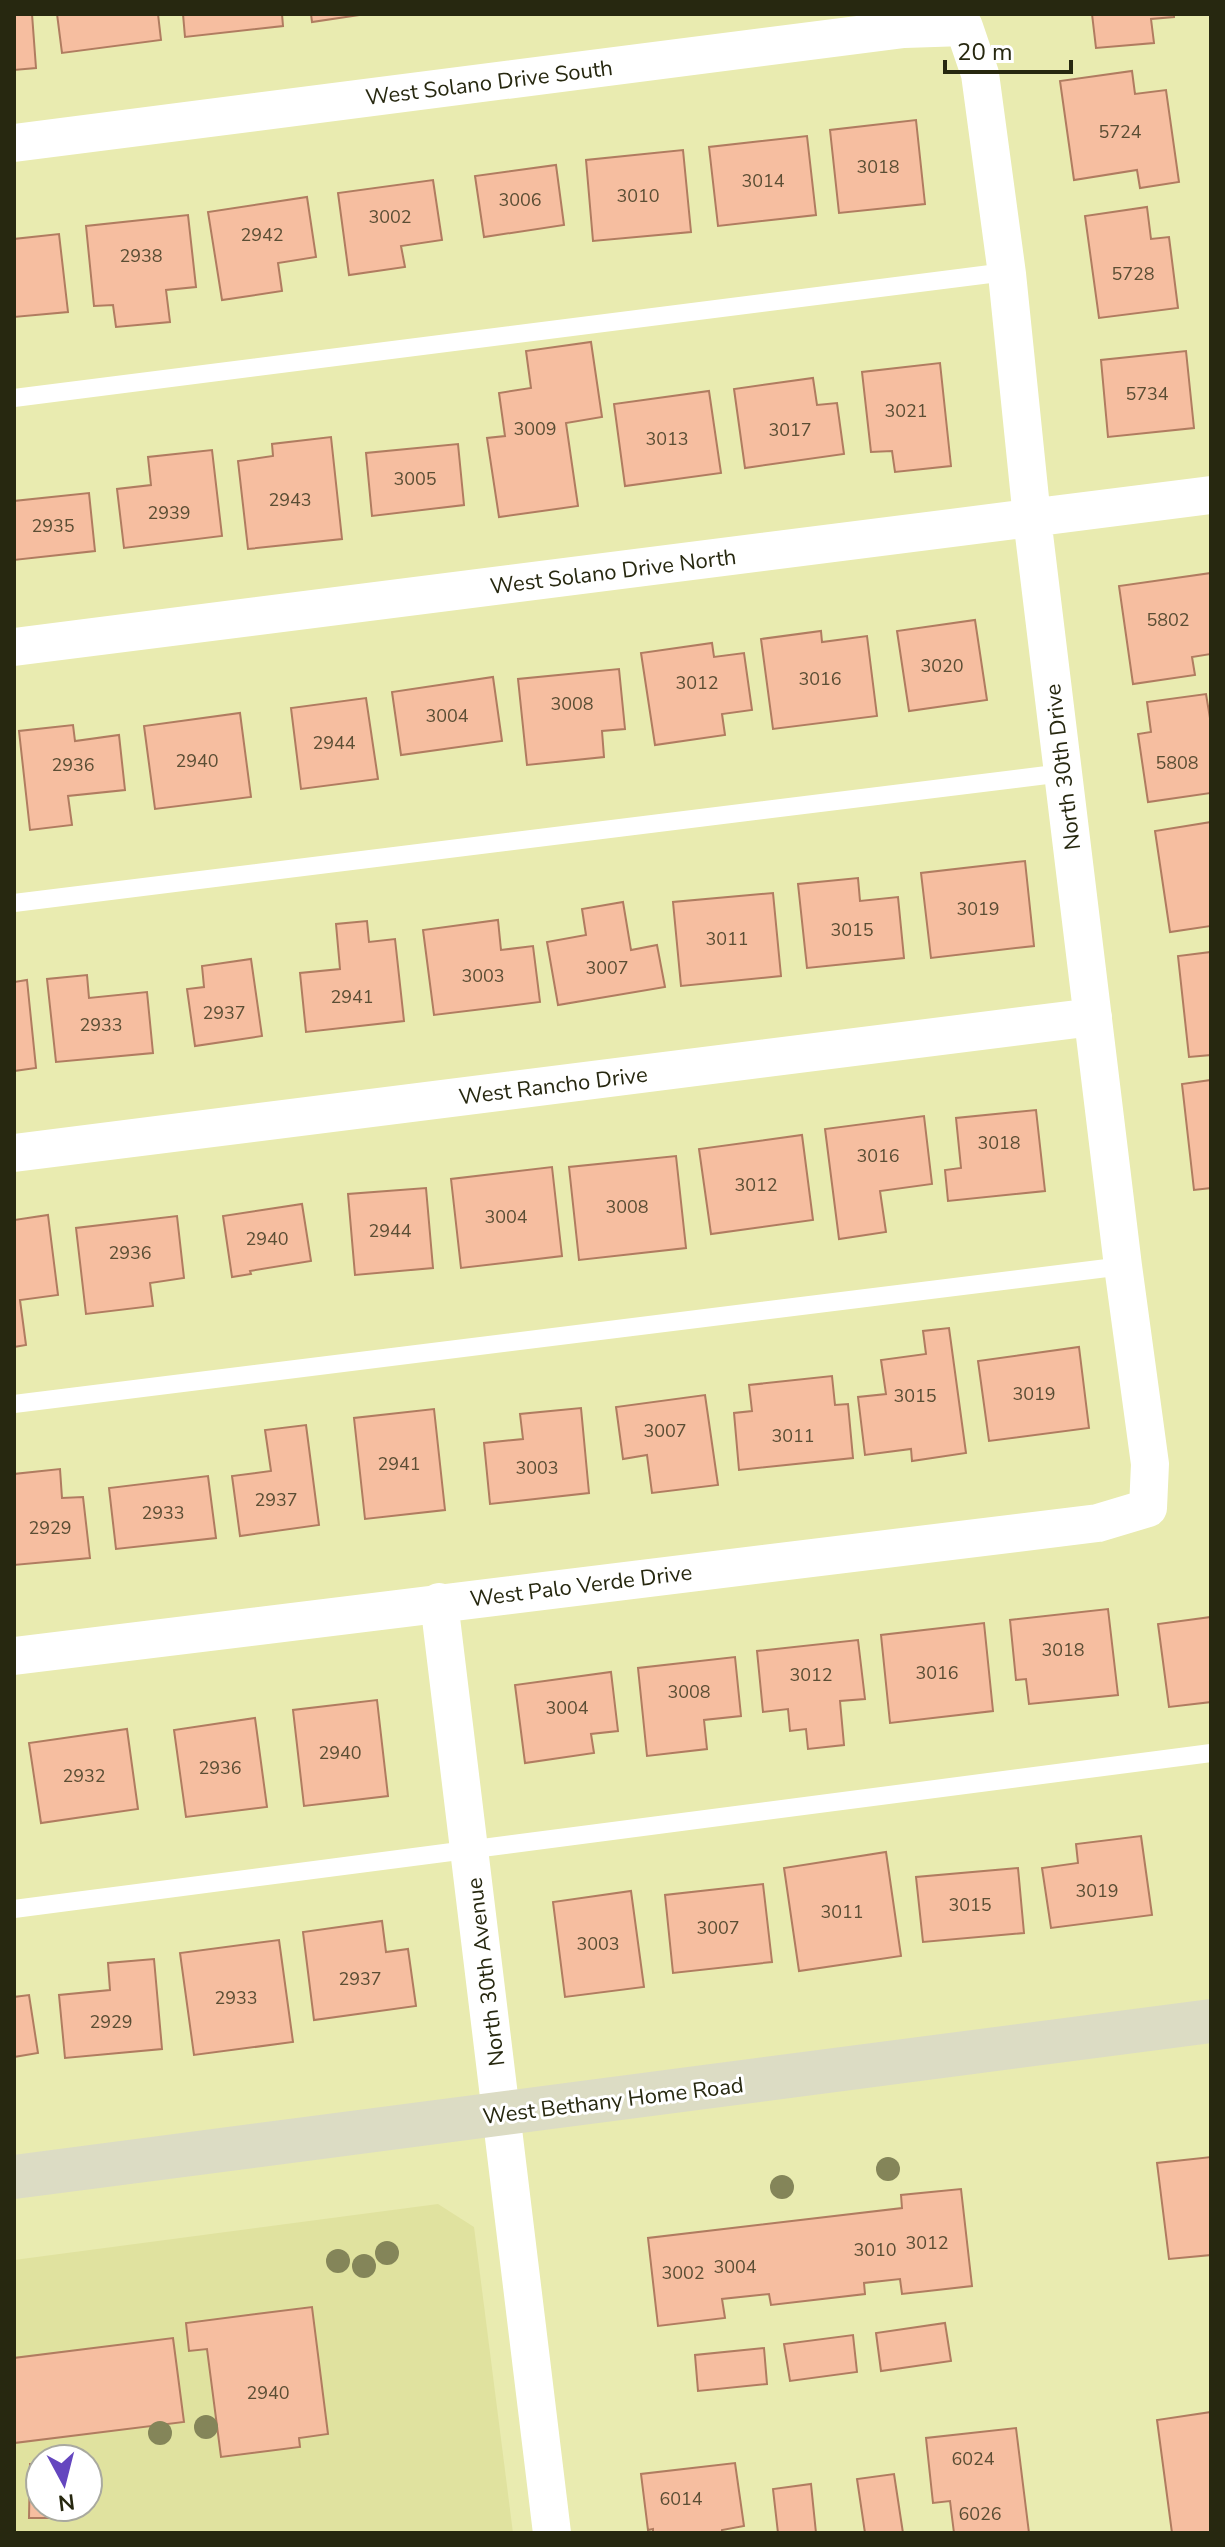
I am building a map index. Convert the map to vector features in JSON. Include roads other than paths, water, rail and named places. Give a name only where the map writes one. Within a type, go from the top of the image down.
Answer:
[{"type":"main road","name":"West Bethany Home Road","points":[[14,2177],[1211,2021]]},
{"type":"street","name":"West Solano Drive South","points":[[14,143],[904,29],[964,27]]},
{"type":"street","name":"North 30th Drive","points":[[964,27],[980,74],[1006,272],[1032,518],[1150,1464],[1148,1508]]},
{"type":"street","name":"West Solano Drive North","points":[[14,647],[1211,495]]},
{"type":"street","name":"West Rancho Drive","points":[[14,1153],[1093,1017]]},
{"type":"street","name":"West Palo Verde Drive","points":[[14,1656],[1098,1523],[1148,1508]]},
{"type":"street","name":"North 30th Avenue","points":[[439,1602],[552,2533]]},
{"type":"lane","points":[[14,398],[1006,272]]},
{"type":"lane","points":[[14,903],[1063,773]]},
{"type":"lane","points":[[14,1404],[1123,1266]]},
{"type":"lane","points":[[14,1909],[1211,1753]]}]
